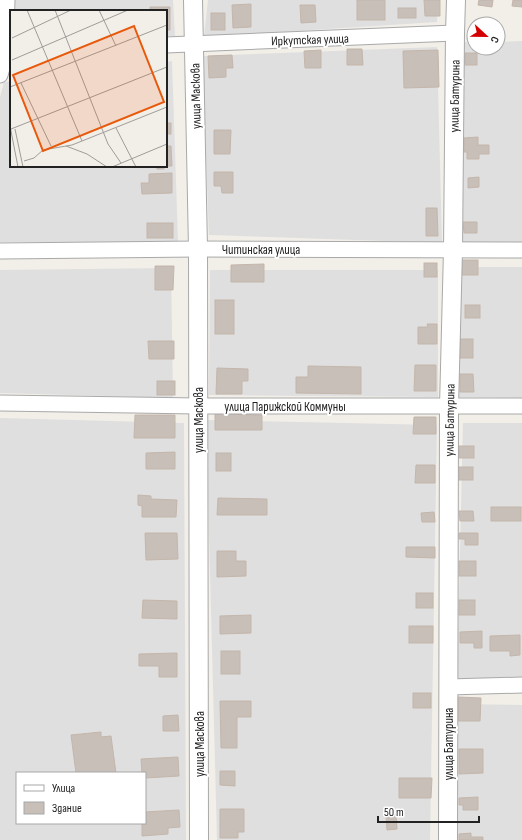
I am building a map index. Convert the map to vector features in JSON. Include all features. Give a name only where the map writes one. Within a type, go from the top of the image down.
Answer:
[{"type":"street","points":[[0,76],[8,58],[7,0]]},
{"type":"street","name":"улица Маскова","points":[[193,0],[198,249],[199,840]]},
{"type":"street","name":"улица Батурина","points":[[448,840],[449,407],[453,250],[454,33],[456,0]]},
{"type":"street","name":"Иркутская улица","points":[[167,45],[454,33]]},
{"type":"street","name":"Читинская улица","points":[[0,251],[198,249],[522,250]]},
{"type":"street","name":"улица Парижской Коммуны","points":[[0,403],[198,406],[522,406]]},
{"type":"street","points":[[448,688],[522,685]]},
{"type":"shaded area","points":[[14,0],[173,0],[175,36],[167,36],[167,10],[13,10]]},
{"type":"shaded area","points":[[208,0],[438,0],[437,22],[204,37]]},
{"type":"shaded area","points":[[522,41],[522,246],[461,245],[457,42],[466,42],[466,56],[506,56],[506,42]]},
{"type":"shaded area","points":[[437,47],[442,243],[209,235],[202,56]]},
{"type":"shaded area","points":[[172,61],[178,242],[0,242],[0,97],[4,82],[10,81],[10,167],[167,167],[167,62]]},
{"type":"shaded area","points":[[459,267],[522,267],[522,398],[454,397]]},
{"type":"shaded area","points":[[171,268],[173,398],[0,393],[0,270]]},
{"type":"shaded area","points":[[210,270],[438,270],[438,397],[209,395]]},
{"type":"shaded area","points":[[0,418],[184,423],[186,840],[0,840]]},
{"type":"shaded area","points":[[206,420],[437,425],[430,840],[217,840]]},
{"type":"shaded area","points":[[463,423],[522,423],[522,677],[457,679]]},
{"type":"shaded area","points":[[456,704],[522,705],[522,840],[454,840]]},
{"type":"building","points":[[357,0],[385,0],[385,20],[357,20]]},
{"type":"building","points":[[424,0],[440,0],[440,16],[425,16]]},
{"type":"building","points":[[479,0],[493,0],[492,7],[478,5]]},
{"type":"building","points":[[513,0],[522,0],[522,7],[512,6]]},
{"type":"building","points":[[251,4],[251,27],[233,28],[232,5]]},
{"type":"building","points":[[300,5],[315,5],[316,22],[301,23]]},
{"type":"building","points":[[150,7],[170,7],[170,30],[167,30],[167,10],[150,10]]},
{"type":"building","points":[[398,8],[416,8],[416,18],[398,18]]},
{"type":"building","points":[[211,13],[225,13],[225,30],[211,30]]},
{"type":"building","points":[[347,49],[362,49],[363,65],[347,65]]},
{"type":"building","points":[[321,50],[321,68],[305,68],[304,51]]},
{"type":"building","points":[[438,50],[439,87],[404,88],[403,51]]},
{"type":"building","points":[[465,53],[466,56],[477,56],[477,65],[465,65]]},
{"type":"building","points":[[232,55],[233,68],[226,68],[226,77],[209,78],[208,56]]},
{"type":"building","points":[[167,123],[171,123],[171,134],[167,134]]},
{"type":"building","points":[[214,130],[231,130],[230,154],[214,154]]},
{"type":"building","points":[[478,137],[478,145],[489,145],[489,154],[479,154],[479,159],[467,159],[467,152],[464,152],[464,138]]},
{"type":"building","points":[[167,146],[171,146],[172,166],[167,166]]},
{"type":"building","points":[[157,167],[164,167],[164,169],[157,169]]},
{"type":"building","points":[[214,172],[233,172],[233,193],[222,193],[221,186],[214,186]]},
{"type":"building","points":[[172,173],[172,193],[142,194],[141,183],[149,183],[149,174]]},
{"type":"building","points":[[479,177],[479,187],[468,188],[468,178]]},
{"type":"building","points":[[426,208],[437,208],[438,236],[426,236]]},
{"type":"building","points":[[463,222],[477,222],[477,233],[464,233]]},
{"type":"building","points":[[147,223],[173,223],[173,238],[147,238]]},
{"type":"building","points":[[461,260],[478,260],[478,275],[461,275]]},
{"type":"building","points":[[424,263],[437,263],[437,277],[424,277]]},
{"type":"building","points":[[264,264],[264,282],[231,282],[231,265]]},
{"type":"building","points":[[155,266],[174,266],[173,290],[155,290]]},
{"type":"building","points":[[215,300],[234,300],[234,334],[215,334]]},
{"type":"building","points":[[465,305],[480,305],[480,318],[465,318]]},
{"type":"building","points":[[427,324],[437,324],[437,344],[418,344],[418,327],[428,327]]},
{"type":"building","points":[[460,339],[473,339],[473,358],[460,358]]},
{"type":"building","points":[[148,341],[174,341],[174,359],[149,359]]},
{"type":"building","points":[[415,365],[436,365],[436,391],[414,391]]},
{"type":"building","points":[[308,366],[361,367],[361,394],[296,393],[296,377],[308,377]]},
{"type":"building","points":[[217,368],[248,369],[248,381],[242,381],[242,394],[216,394]]},
{"type":"building","points":[[460,374],[473,374],[474,392],[460,392]]},
{"type":"building","points":[[157,381],[175,381],[175,395],[157,395]]},
{"type":"building","points":[[215,414],[262,415],[262,430],[215,430]]},
{"type":"building","points":[[135,415],[175,415],[175,438],[134,438]]},
{"type":"building","points":[[414,417],[436,417],[436,434],[413,434]]},
{"type":"building","points":[[459,446],[474,446],[474,458],[459,458]]},
{"type":"building","points":[[175,452],[175,469],[146,469],[146,453]]},
{"type":"building","points":[[216,453],[231,453],[231,471],[216,471]]},
{"type":"building","points":[[416,465],[435,465],[435,483],[415,483]]},
{"type":"building","points":[[459,467],[473,467],[473,480],[459,480]]},
{"type":"building","points":[[138,495],[151,496],[151,499],[177,500],[176,517],[142,517],[142,506],[138,505]]},
{"type":"building","points":[[218,498],[267,499],[267,515],[217,515]]},
{"type":"building","points":[[491,507],[521,507],[521,521],[491,521]]},
{"type":"building","points":[[459,511],[473,511],[474,521],[460,521]]},
{"type":"building","points":[[434,512],[435,522],[422,522],[421,513]]},
{"type":"building","points":[[145,533],[177,533],[178,559],[146,560]]},
{"type":"building","points":[[459,533],[478,533],[478,545],[465,545],[465,539],[459,539]]},
{"type":"building","points":[[406,547],[435,547],[435,558],[406,557]]},
{"type":"building","points":[[217,551],[236,551],[236,561],[246,561],[246,576],[217,577]]},
{"type":"building","points":[[459,561],[476,561],[476,576],[459,576]]},
{"type":"building","points":[[416,593],[433,593],[433,608],[416,608]]},
{"type":"building","points":[[143,600],[177,601],[177,619],[142,618]]},
{"type":"building","points":[[459,600],[475,600],[475,615],[459,615]]},
{"type":"building","points":[[251,615],[251,633],[220,634],[220,616]]},
{"type":"building","points":[[409,626],[433,626],[433,643],[409,643]]},
{"type":"building","points":[[482,631],[482,648],[474,648],[474,643],[460,643],[460,632]]},
{"type":"building","points":[[520,635],[520,655],[510,656],[510,651],[490,651],[490,636]]},
{"type":"building","points":[[221,651],[240,651],[240,674],[221,674]]},
{"type":"building","points":[[177,653],[177,677],[159,677],[159,666],[139,666],[139,654]]},
{"type":"building","points":[[413,693],[431,693],[431,708],[413,708]]},
{"type":"building","points":[[458,697],[481,698],[480,721],[458,721]]},
{"type":"building","points":[[220,701],[251,701],[251,717],[237,717],[237,748],[221,748]]},
{"type":"building","points":[[178,715],[179,731],[163,731],[163,716]]},
{"type":"building","points":[[101,732],[101,737],[111,736],[116,772],[76,772],[71,735]]},
{"type":"building","points":[[459,749],[483,749],[483,773],[459,774]]},
{"type":"building","points":[[178,757],[179,776],[146,778],[146,772],[142,772],[141,759]]},
{"type":"building","points":[[220,771],[235,771],[235,786],[220,785]]},
{"type":"building","points":[[399,778],[432,778],[431,798],[399,798]]},
{"type":"building","points":[[478,797],[478,810],[463,810],[463,805],[459,805],[459,798]]},
{"type":"building","points":[[220,809],[244,809],[244,832],[238,832],[238,838],[220,838]]},
{"type":"building","points":[[179,810],[180,827],[168,828],[168,834],[142,836],[142,824],[146,824],[146,812]]},
{"type":"building","points":[[386,814],[396,814],[397,829],[387,830]]},
{"type":"building","points":[[471,833],[471,837],[483,837],[483,840],[459,840],[459,834]]}]
